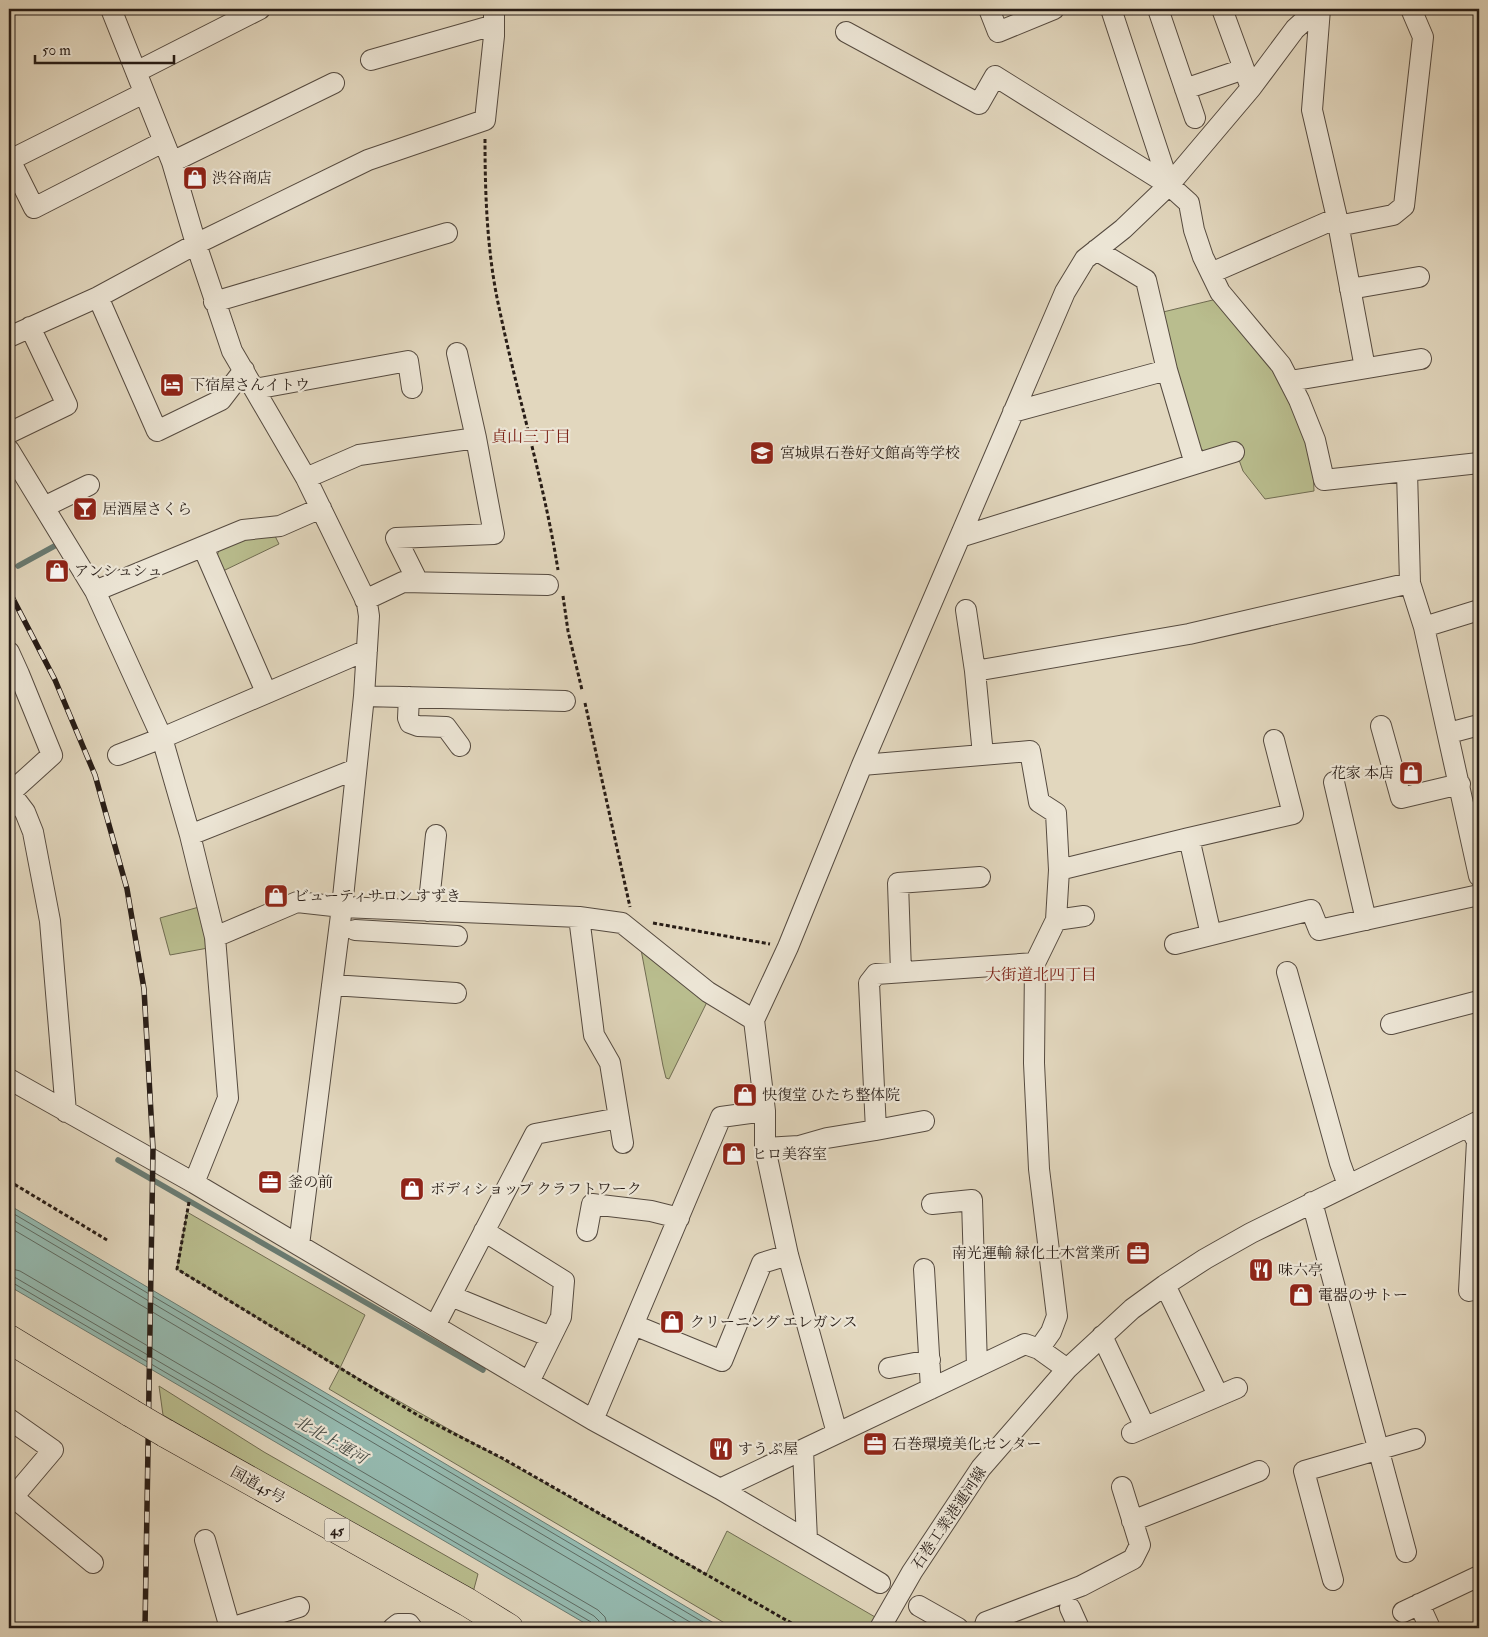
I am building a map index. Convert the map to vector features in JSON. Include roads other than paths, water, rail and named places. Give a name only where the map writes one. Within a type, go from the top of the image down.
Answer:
[{"type":"highway","name":"国道45号","points":[[9,1339],[165,1433],[467,1602],[509,1628]]},
{"type":"street","points":[[111,9],[172,162],[214,302],[232,351],[306,478],[365,600],[369,616],[364,696],[342,907],[299,1245]]},
{"type":"street","points":[[136,72],[260,9]]},
{"type":"street","points":[[989,9],[998,32],[1054,9]]},
{"type":"street","points":[[1111,9],[1169,185]]},
{"type":"street","points":[[1159,9],[1195,118]]},
{"type":"street","points":[[1222,9],[1251,88]]},
{"type":"street","points":[[837,1433],[788,1255],[765,1148],[765,1111],[754,1020],[788,947],[862,765],[1065,292],[1085,259],[1123,229],[1169,185],[1251,88],[1296,29],[1319,9]]},
{"type":"street","points":[[1319,9],[1312,110],[1338,222],[1365,368]]},
{"type":"street","points":[[1211,273],[1338,222],[1393,215],[1404,206],[1423,37],[1410,9]]},
{"type":"street","points":[[9,336],[98,297],[196,244],[368,160],[485,120],[494,17],[371,60]]},
{"type":"street","points":[[846,32],[979,104],[996,76],[1169,185],[1188,203],[1194,230],[1220,292],[1281,365],[1290,382],[1315,440],[1324,480],[1479,464]]},
{"type":"street","points":[[1185,89],[1244,69]]},
{"type":"street","points":[[172,162],[334,84]]},
{"type":"street","points":[[144,93],[10,160],[34,208],[163,142]]},
{"type":"street","points":[[214,302],[446,232]]},
{"type":"street","points":[[1096,250],[1146,280],[1167,370],[1195,464]]},
{"type":"street","points":[[1350,289],[1418,277]]},
{"type":"street","points":[[98,297],[157,431],[221,400],[244,370]]},
{"type":"street","points":[[9,433],[67,405],[30,327]]},
{"type":"street","points":[[418,582],[396,538],[494,534],[476,438],[457,353]]},
{"type":"street","points":[[1290,382],[1421,359]]},
{"type":"street","points":[[255,388],[408,361],[412,388]]},
{"type":"street","points":[[1013,412],[1167,370]]},
{"type":"street","points":[[306,478],[359,456],[476,438]]},
{"type":"street","points":[[9,450],[95,591],[162,738],[190,835],[215,936],[228,1098],[192,1191]]},
{"type":"street","points":[[960,536],[1234,452]]},
{"type":"street","points":[[1407,471],[1410,583],[1424,627],[1449,732],[1479,876]]},
{"type":"street","points":[[44,507],[89,485]]},
{"type":"street","points":[[95,591],[243,530],[280,526],[321,508]]},
{"type":"street","points":[[203,547],[266,692]]},
{"type":"street","points":[[365,600],[404,582],[556,584]]},
{"type":"street","points":[[975,671],[1189,634],[1410,583]]},
{"type":"street","points":[[966,610],[984,755]]},
{"type":"street","points":[[1424,627],[1479,610]]},
{"type":"street","points":[[118,755],[367,650]]},
{"type":"street","points":[[9,652],[20,674],[52,755],[10,792],[25,812],[33,832],[50,921],[66,1112]]},
{"type":"street","points":[[364,696],[566,701]]},
{"type":"street","points":[[409,697],[408,718],[410,722],[418,726],[446,726],[460,746]]},
{"type":"street","points":[[1449,732],[1479,724]]},
{"type":"street","points":[[1381,726],[1402,798],[1460,784]]},
{"type":"street","points":[[1059,870],[1293,814],[1274,740]]},
{"type":"street","points":[[862,765],[1030,751],[1039,802],[1056,813],[1059,870],[1056,920],[1035,963],[1034,1063],[1039,1169],[1057,1316],[1051,1332],[1039,1349]]},
{"type":"street","points":[[190,835],[356,769]]},
{"type":"street","points":[[1334,782],[1366,920]]},
{"type":"street","points":[[355,930],[451,936],[437,911],[436,835]]},
{"type":"street","points":[[1189,838],[1211,935]]},
{"type":"street","points":[[901,972],[898,883],[980,878]]},
{"type":"street","points":[[1175,944],[1311,910],[1318,930],[1479,895]]},
{"type":"street","points":[[215,936],[297,902],[342,907],[579,917],[622,923],[708,992],[754,1020]]},
{"type":"street","points":[[1056,920],[1084,916]]},
{"type":"street","points":[[579,917],[594,1035],[610,1063],[623,1143]]},
{"type":"street","points":[[876,1130],[869,983],[876,974],[1035,963]]},
{"type":"street","points":[[1287,972],[1337,1154],[1348,1185]]},
{"type":"street","points":[[332,985],[456,993]]},
{"type":"street","points":[[1391,1024],[1479,1001]]},
{"type":"street","points":[[9,1079],[66,1112],[192,1191],[299,1245],[593,1420],[720,1489],[880,1583]]},
{"type":"street","points":[[593,1420],[721,1117],[765,1111]]},
{"type":"street","points":[[435,1326],[535,1134],[619,1118]]},
{"type":"street","points":[[765,1148],[800,1146],[827,1138],[924,1121]]},
{"type":"street","points":[[1469,1291],[1477,1141],[1474,1123]]},
{"type":"street","name":"石巻工業港運河線","points":[[880,1628],[912,1572],[981,1468],[1067,1369],[1132,1309],[1204,1259],[1243,1237],[1474,1123]]},
{"type":"street","points":[[932,1204],[972,1200],[977,1367]]},
{"type":"street","points":[[1312,1202],[1406,1552]]},
{"type":"street","points":[[586,1231],[592,1204],[651,1211],[678,1218]]},
{"type":"street","points":[[484,1231],[564,1280],[561,1317],[529,1382]]},
{"type":"street","points":[[634,1326],[722,1361],[762,1263],[788,1255]]},
{"type":"street","points":[[924,1270],[931,1389]]},
{"type":"street","points":[[1165,1285],[1218,1395]]},
{"type":"street","points":[[451,1296],[551,1336]]},
{"type":"street","points":[[1102,1336],[1139,1430],[1238,1388]]},
{"type":"street","points":[[720,1489],[1025,1344],[1039,1349],[1067,1369]]},
{"type":"street","points":[[889,1368],[930,1360]]},
{"type":"street","points":[[9,1419],[53,1450],[11,1500],[93,1563]]},
{"type":"street","points":[[1333,1580],[1304,1470],[1415,1439]]},
{"type":"street","points":[[803,1450],[807,1540]]},
{"type":"street","points":[[1132,1521],[1259,1471]]},
{"type":"street","points":[[984,1628],[986,1622],[1079,1598],[1133,1559],[1140,1545],[1122,1487]]},
{"type":"street","points":[[205,1540],[230,1628],[299,1607]]},
{"type":"street","points":[[1430,1628],[1411,1608],[1479,1576]]},
{"type":"street","points":[[1079,1598],[1079,1628]]},
{"type":"street","points":[[919,1606],[958,1628]]},
{"type":"street","points":[[393,1628],[398,1624],[409,1624],[412,1628]]},
{"type":"water","name":"北北上運河","points":[[9,1205],[722,1628],[593,1628],[9,1286]]},
{"type":"waterway","points":[[18,566],[60,543]]},
{"type":"waterway","points":[[118,1160],[483,1370]]},
{"type":"railway","points":[[9,591],[55,680],[95,775],[127,889],[144,989],[153,1149],[145,1628]]},
{"type":"place","name":"渋谷商店","points":[[195,178]]},
{"type":"place","name":"下宿屋さんイトウ","points":[[172,385]]},
{"type":"place","name":"宮城県石巻好文館高等学校","points":[[762,453]]},
{"type":"place","name":"居酒屋さくら","points":[[85,509]]},
{"type":"place","name":"アンシュシュ","points":[[57,571]]},
{"type":"place","name":"花家 本店","points":[[1411,773]]},
{"type":"place","name":"ビューティサロン すずき","points":[[276,896]]},
{"type":"place","name":"快復堂 ひたち整体院","points":[[745,1095]]},
{"type":"place","name":"ヒロ美容室","points":[[734,1154]]},
{"type":"place","name":"釜の前","points":[[270,1182]]},
{"type":"place","name":"ボディショップ クラフトワーク","points":[[412,1189]]},
{"type":"place","name":"南光運輸 緑化土木営業所","points":[[1138,1253]]},
{"type":"place","name":"味六亭","points":[[1261,1270]]},
{"type":"place","name":"電器のサトー","points":[[1301,1295]]},
{"type":"place","name":"クリーニング エレガンス","points":[[672,1322]]},
{"type":"place","name":"石巻環境美化センター","points":[[875,1444]]},
{"type":"place","name":"すうぷ屋","points":[[721,1449]]},
{"type":"district","name":"貞山三丁目","points":[[531,436]]},
{"type":"district","name":"大街道北四丁目","points":[[1041,974]]}]
